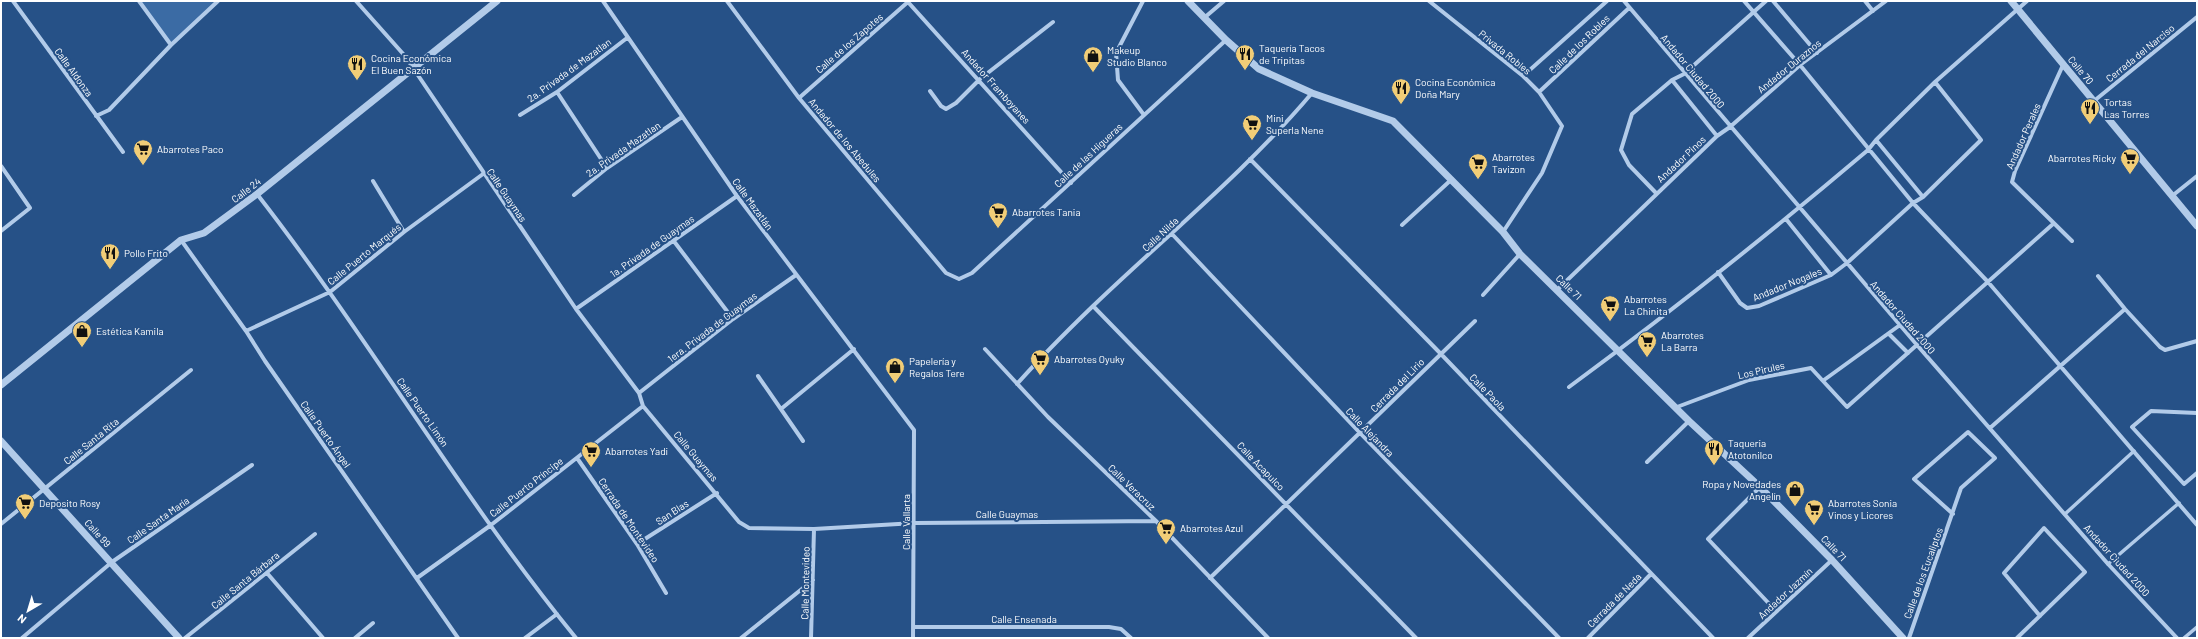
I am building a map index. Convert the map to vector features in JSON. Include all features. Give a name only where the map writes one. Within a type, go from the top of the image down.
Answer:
[{"type":"street","name":"Calle Aldonza","points":[[13,1],[123,152]]},
{"type":"street","points":[[138,1],[171,45]]},
{"type":"street","points":[[96,116],[109,110],[171,45],[218,1]]},
{"type":"street","name":"Calle Guaymas","points":[[356,1],[405,56],[483,174],[576,309],[639,393],[643,406],[717,493],[739,522],[749,528],[814,529],[915,523],[1156,521]]},
{"type":"street","name":"Calle 24","points":[[1,385],[181,240],[204,233],[257,194],[414,70],[497,1]]},
{"type":"street","name":"Calle Mazatlán","points":[[602,1],[737,196],[900,410]]},
{"type":"street","name":"Andador de los Abedules","points":[[727,1],[799,98],[946,273],[959,279]]},
{"type":"street","name":"Calle de los Zapotes","points":[[799,98],[908,1]]},
{"type":"street","name":"Andador Framboyanes","points":[[908,1],[980,79],[1071,182]]},
{"type":"street","points":[[1144,1],[1116,53],[1118,80],[1144,115]]},
{"type":"street","name":"Calle 71","points":[[1188,1],[1226,40],[1260,69],[1312,93],[1393,121],[1503,232],[1520,254],[1677,407],[1689,421],[1760,487],[1832,560],[1903,638]]},
{"type":"street","points":[[1204,18],[1224,1]]},
{"type":"street","name":"Privada Robles","points":[[1429,1],[1540,92],[1562,126],[1542,173],[1503,232]]},
{"type":"street","name":"Calle de los Robles","points":[[1522,76],[1607,1]]},
{"type":"street","name":"Andador Ciudad 2000","points":[[1624,1],[1684,74],[1917,346],[2108,564],[2177,638]]},
{"type":"street","points":[[1744,1],[1800,65],[1868,150],[1913,203],[1988,282],[2197,525]]},
{"type":"street","points":[[1684,74],[1766,1]]},
{"type":"street","points":[[1773,1],[1817,53]]},
{"type":"street","points":[[1865,1],[1873,11]]},
{"type":"street","name":"Andador Duraznos","points":[[1717,136],[1730,127],[1800,65],[1886,1]]},
{"type":"street","name":"Calle 70","points":[[2011,1],[2197,226]]},
{"type":"street","points":[[1569,387],[1619,350],[1800,208],[1868,150],[1876,140],[1935,82],[2027,1]]},
{"type":"street","name":"Calle de los Robles","points":[[1540,92],[1629,8]]},
{"type":"street","name":"Cerrada del Narciso","points":[[2094,101],[2197,17]]},
{"type":"street","points":[[930,91],[941,106],[946,109],[956,103],[980,79],[1053,22]]},
{"type":"street","name":"2a. Privada de Mazatlan","points":[[520,115],[557,92],[627,38]]},
{"type":"street","name":"Calle de las Higueras","points":[[959,279],[972,273],[1226,40]]},
{"type":"street","name":"Andador Perales","points":[[2064,64],[2015,171],[2012,182],[2053,224],[2072,241]]},
{"type":"street","name":"Andador Pinos","points":[[1656,193],[1629,165],[1621,150],[1632,114],[1672,80],[1684,74]]},
{"type":"street","name":"Andador Pinos","points":[[1557,290],[1656,193],[1717,136],[1672,80]]},
{"type":"street","name":"Andador Nogales","points":[[1718,272],[1740,303],[1747,308],[1759,306],[1830,275],[1846,263],[1913,203],[1923,196],[1981,140],[1935,82]]},
{"type":"street","points":[[557,92],[607,168]]},
{"type":"street","name":"Calle Nilda","points":[[1017,384],[1093,306],[1172,234],[1250,159],[1294,114],[1312,93]]},
{"type":"street","name":"2a. Privada Mazatlan","points":[[574,195],[607,168],[682,117]]},
{"type":"street","points":[[1876,140],[1923,196]]},
{"type":"street","name":"Calle Paola","points":[[1250,159],[1713,638]]},
{"type":"street","points":[[1,232],[30,208],[2,169]]},
{"type":"street","name":"Calle Puerto Marqués","points":[[246,331],[330,292],[404,232],[483,174]]},
{"type":"street","points":[[2172,196],[2197,176]]},
{"type":"street","points":[[1402,224],[1452,179]]},
{"type":"street","points":[[373,181],[404,232]]},
{"type":"street","name":"Calle Puerto Limón","points":[[257,194],[330,292],[491,524],[576,638]]},
{"type":"street","name":"1a. Privada de Guaymas","points":[[576,309],[737,196]]},
{"type":"street","name":"Andador Nogales","points":[[1786,219],[1830,275]]},
{"type":"street","points":[[1988,282],[2053,224]]},
{"type":"street","name":"Calle Alejandra","points":[[1172,234],[1360,433],[1559,638]]},
{"type":"street","name":"Calle Puerto Ángel","points":[[181,240],[246,331],[265,361],[458,638]]},
{"type":"street","points":[[673,240],[733,319]]},
{"type":"street","points":[[1483,295],[1520,254]]},
{"type":"street","name":"1era. Privada de Guaymas","points":[[639,393],[733,319],[796,275]]},
{"type":"street","points":[[2098,276],[2125,309],[2160,347],[2165,350],[2197,341]]},
{"type":"street","name":"Los Pirules","points":[[1677,407],[1749,380],[1811,368],[1824,380],[1847,407],[1988,282]]},
{"type":"street","name":"Calle Acapulco","points":[[1093,306],[1416,638]]},
{"type":"street","points":[[1990,428],[2125,309]]},
{"type":"street","name":"Cerrada del Lirio","points":[[1210,578],[1440,354],[1476,321]]},
{"type":"street","points":[[1824,380],[1900,325]]},
{"type":"street","points":[[1889,334],[1908,353]]},
{"type":"street","points":[[781,409],[854,349]]},
{"type":"street","points":[[985,349],[1017,384]]},
{"type":"street","name":"Calle Santa Rita","points":[[1,524],[191,370]]},
{"type":"street","points":[[758,376],[804,441]]},
{"type":"street","name":"Calle Veracruz","points":[[1017,384],[1156,521],[1268,638]]},
{"type":"street","name":"Calle Puerto Príncipe","points":[[417,578],[491,524],[643,406]]},
{"type":"street","name":"Calle Vallarta","points":[[900,410],[914,430],[915,523],[913,638]]},
{"type":"street","points":[[2197,413],[2151,411],[2132,427],[2184,484],[2197,473]]},
{"type":"street","points":[[1647,462],[1689,421]]},
{"type":"street","name":"Calle de los Eucaliptos","points":[[1909,638],[1953,514],[1961,488],[1995,458],[1968,432],[1914,479],[1953,514]]},
{"type":"street","name":"Calle 99","points":[[1,441],[112,562],[179,638]]},
{"type":"street","points":[[2065,514],[2134,452]]},
{"type":"street","name":"Cerrada de Montevideo","points":[[577,458],[637,544],[666,593]]},
{"type":"street","name":"Calle Santa María","points":[[22,638],[112,562],[252,465]]},
{"type":"street","points":[[1760,487],[1708,539],[1776,611]]},
{"type":"street","name":"San Blas","points":[[637,544],[717,493]]},
{"type":"street","points":[[2108,564],[2179,504]]},
{"type":"street","points":[[2017,638],[2040,616],[2085,572],[2044,528],[2004,573],[2040,616]]},
{"type":"street","name":"Calle Montevideo","points":[[812,638],[814,529]]},
{"type":"street","name":"Calle Santa Bárbara","points":[[186,638],[315,534]]},
{"type":"street","name":"Andador Jazmín","points":[[1748,638],[1832,560]]},
{"type":"street","points":[[267,573],[322,638]]},
{"type":"street","name":"Cerrada de Neda","points":[[1588,638],[1651,574]]},
{"type":"street","points":[[741,638],[813,580]]},
{"type":"street","points":[[525,638],[557,614]]},
{"type":"street","points":[[355,638],[373,623]]},
{"type":"street","name":"Calle Ensenada","points":[[913,626],[1109,627],[1121,629],[1131,638]]},
{"type":"street","points":[[2184,638],[2197,627]]},
{"type":"shaded area","points":[[139,1],[218,1],[171,45]]},
{"type":"place","name":"Taquería Tacos de Tripitas","points":[[1245,71]]},
{"type":"place","name":"Makeup Studio Blanco","points":[[1093,73]]},
{"type":"place","name":"Cocina Económica El Buen Sazón","points":[[357,81]]},
{"type":"place","name":"Cocina Económica Doña Mary","points":[[1401,105]]},
{"type":"place","name":"Tortas Las Torres","points":[[2090,125]]},
{"type":"place","name":"Mini Superla Nene","points":[[1252,141]]},
{"type":"place","name":"Abarrotes Paco","points":[[143,166]]},
{"type":"place","name":"Abarrotes Ricky","points":[[2130,175]]},
{"type":"place","name":"Abarrotes Tavizon","points":[[1478,180]]},
{"type":"place","name":"Abarrotes Tania","points":[[998,229]]},
{"type":"place","name":"Pollo Frito","points":[[110,270]]},
{"type":"place","name":"Abarrotes La Chinita","points":[[1610,322]]},
{"type":"place","name":"Estética Kamila","points":[[82,348]]},
{"type":"place","name":"Abarrotes La Barra","points":[[1647,358]]},
{"type":"place","name":"Abarrotes Oyuky","points":[[1040,376]]},
{"type":"place","name":"Papelería y Regalos Tere","points":[[895,384]]},
{"type":"place","name":"Taqueria Atotonilco","points":[[1714,466]]},
{"type":"place","name":"Abarrotes Yadi","points":[[591,468]]},
{"type":"place","name":"Ropa y Novedades Angelín","points":[[1795,507]]},
{"type":"place","name":"Deposito Rosy","points":[[25,520]]},
{"type":"place","name":"Abarrotes Sonia Vinos y Licores","points":[[1814,526]]},
{"type":"place","name":"Abarrotes Azul","points":[[1166,545]]}]
